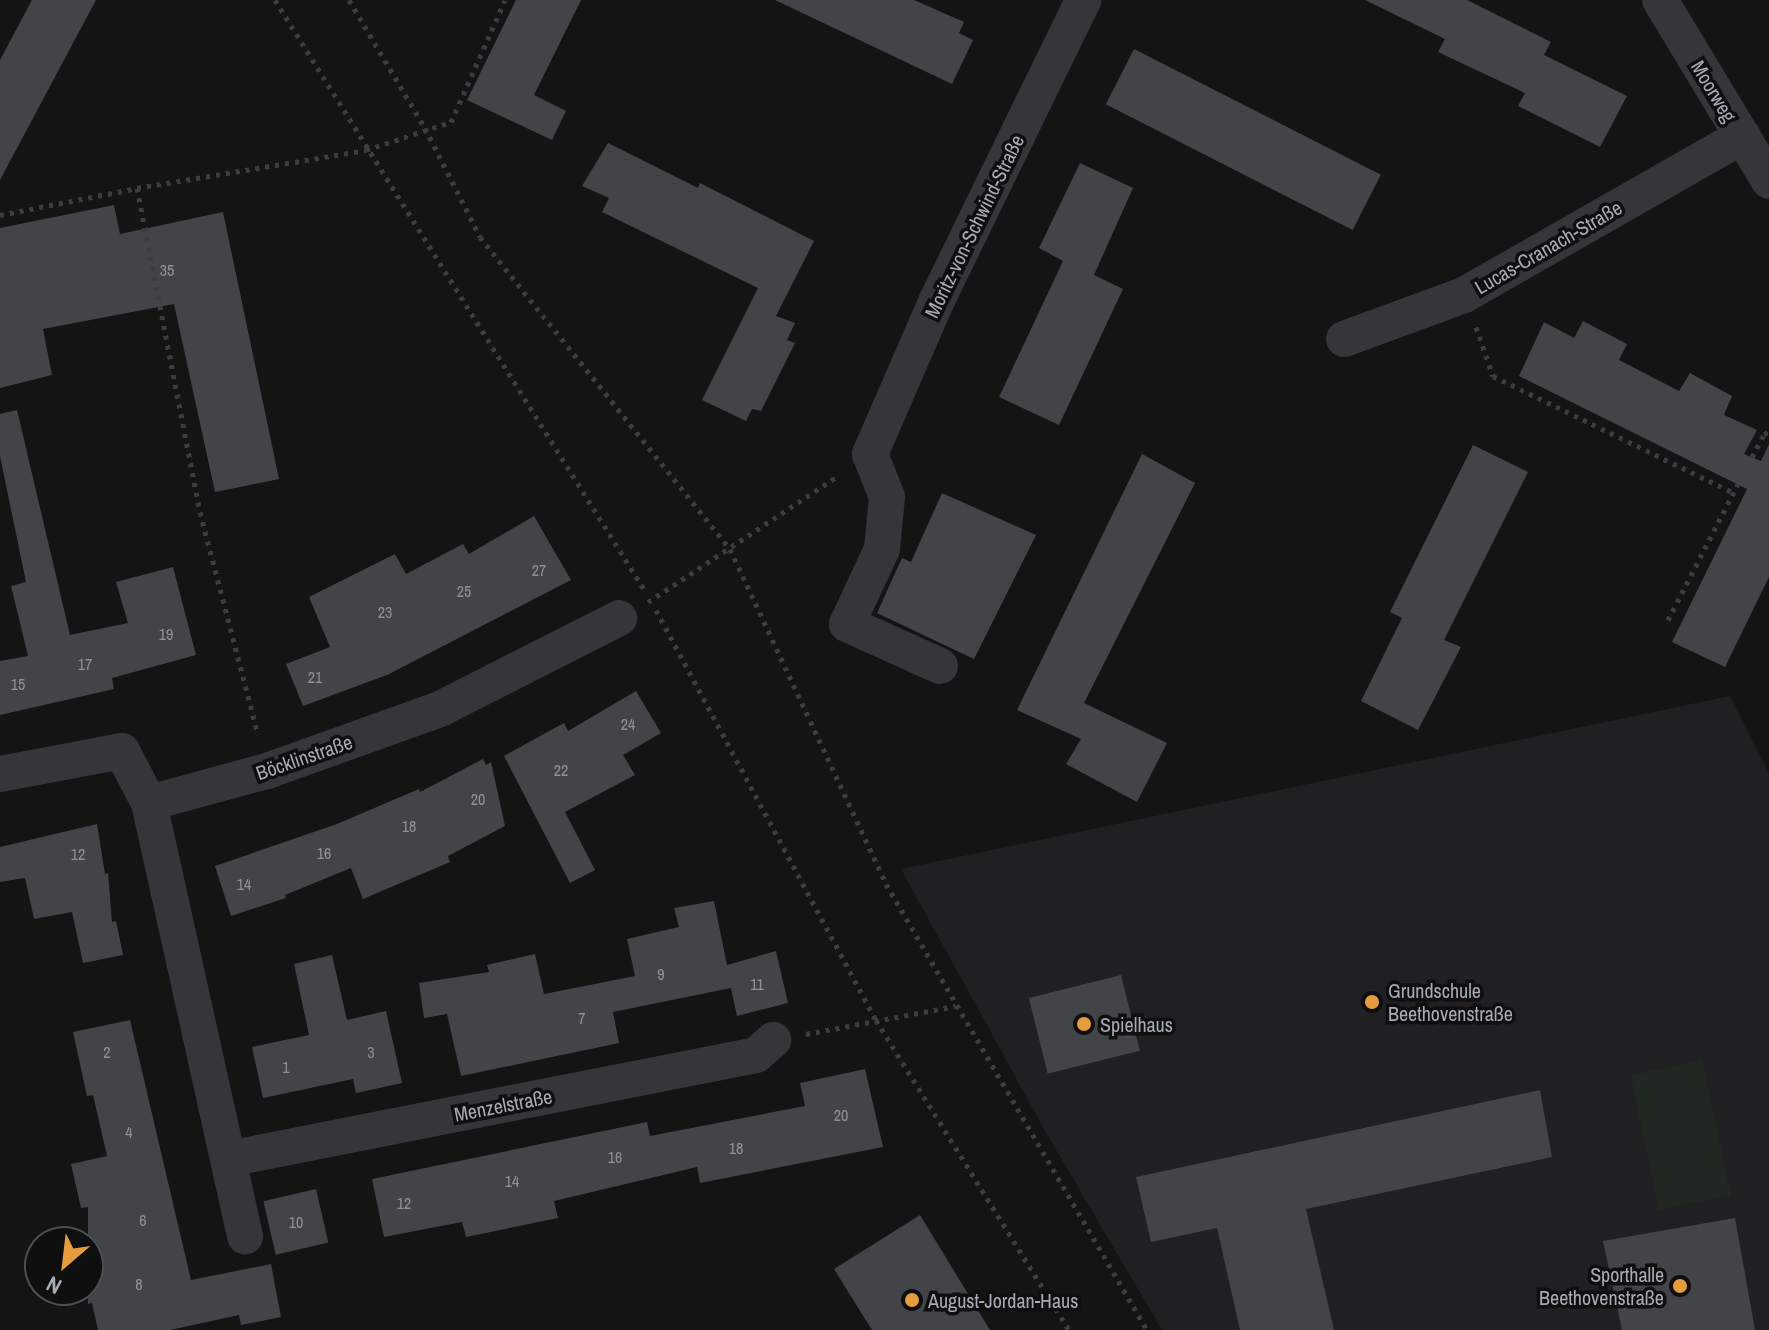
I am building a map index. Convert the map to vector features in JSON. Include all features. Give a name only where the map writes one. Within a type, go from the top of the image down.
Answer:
[{"type":"street","name":"Moritz-von-Schwind-Straße","points":[[870,454],[937,300],[1083,0]]},
{"type":"street","name":"Moorweg","points":[[1660,0],[1769,181]]},
{"type":"street","name":"Lucas-Cranach-Straße","points":[[1344,339],[1464,295],[1743,136]]},
{"type":"street","points":[[870,454],[887,497],[882,549],[847,624],[940,666]]},
{"type":"street","name":"Böcklinstraße","points":[[149,803],[267,771],[440,709],[619,618]]},
{"type":"street","points":[[0,774],[122,751],[149,803],[245,1237]]},
{"type":"street","name":"Menzelstraße","points":[[228,1159],[756,1055],[773,1040]]},
{"type":"path","points":[[275,0],[366,150],[651,600],[876,1020],[1069,1330]]},
{"type":"path","points":[[349,0],[425,128],[480,237],[730,549],[886,884],[1147,1330]]},
{"type":"path","points":[[0,215],[137,188],[366,150],[425,128],[451,122],[505,0]]},
{"type":"path","points":[[137,188],[200,512],[267,771]]},
{"type":"path","points":[[1464,295],[1493,376],[1734,493]]},
{"type":"path","points":[[1752,457],[1764,434],[1769,432]]},
{"type":"path","points":[[619,618],[730,549],[870,454]]},
{"type":"path","points":[[1668,620],[1738,484]]},
{"type":"path","points":[[773,1040],[955,1006]]},
{"type":"shaded area","name":"Grundschule Beethovenstraße","points":[[1730,696],[1769,773],[1769,1330],[1162,1330],[1048,1136],[901,869]]},
{"type":"shaded area","points":[[1702,1060],[1731,1195],[1659,1210],[1631,1075]]},
{"type":"building","points":[[32,0],[96,0],[0,180],[0,60]]},
{"type":"building","points":[[516,0],[581,0],[534,95],[566,111],[552,140],[467,100]]},
{"type":"building","points":[[775,0],[914,0],[964,22],[959,33],[973,40],[952,84]]},
{"type":"building","points":[[1365,0],[1467,0],[1551,42],[1544,55],[1627,96],[1600,147],[1518,106],[1525,93],[1438,52],[1445,39]]},
{"type":"building","points":[[1134,49],[1381,175],[1353,230],[1106,104]]},
{"type":"building","points":[[608,143],[698,188],[700,183],[814,241],[776,316],[795,323],[787,340],[795,343],[761,411],[752,409],[746,421],[702,400],[758,288],[602,212],[609,198],[582,186]]},
{"type":"building","points":[[1080,163],[1133,188],[1094,275],[1123,289],[1059,425],[999,397],[1063,261],[1039,248]]},
{"type":"building","points":[[114,205],[120,234],[223,212],[279,479],[215,492],[174,304],[43,329],[52,375],[0,388],[0,228]]},
{"type":"building","points":[[1583,321],[1627,344],[1619,360],[1679,391],[1690,373],[1732,396],[1724,415],[1757,430],[1744,454],[1761,461],[1769,444],[1769,577],[1725,667],[1672,642],[1747,489],[1519,376],[1544,322],[1574,338]]},
{"type":"building","points":[[17,410],[70,635],[128,623],[116,582],[173,567],[196,655],[112,678],[114,689],[0,715],[0,661],[28,656],[11,586],[26,582],[0,456],[0,414]]},
{"type":"building","points":[[1473,445],[1528,472],[1444,640],[1461,647],[1418,730],[1361,701],[1402,618],[1390,612]]},
{"type":"building","points":[[1142,454],[1195,483],[1084,703],[1167,743],[1137,802],[1066,764],[1081,739],[1017,710]]},
{"type":"building","points":[[942,493],[1036,535],[974,659],[877,613],[902,558],[911,562]]},
{"type":"building","points":[[534,516],[571,580],[387,675],[303,706],[286,664],[330,647],[309,597],[395,554],[406,574],[463,544],[469,554]]},
{"type":"building","points":[[636,691],[661,733],[623,755],[635,775],[565,812],[595,870],[570,883],[504,756],[564,723],[568,731]]},
{"type":"building","points":[[483,759],[486,765],[491,762],[505,826],[448,856],[450,862],[363,899],[351,868],[285,895],[286,898],[231,916],[215,866],[337,824],[419,789],[420,792]]},
{"type":"building","points":[[97,824],[105,874],[108,873],[112,922],[116,921],[123,955],[83,963],[72,912],[34,919],[25,878],[0,882],[0,847]]},
{"type":"building","points":[[714,901],[727,965],[776,951],[788,1003],[737,1016],[731,988],[613,1012],[619,1043],[461,1076],[447,1014],[424,1018],[419,983],[489,972],[487,965],[535,954],[544,994],[635,976],[627,939],[679,927],[674,908]]},
{"type":"building","points":[[332,955],[347,1020],[386,1011],[402,1083],[356,1093],[353,1079],[263,1098],[252,1047],[309,1035],[294,964]]},
{"type":"building","name":"Spielhaus","points":[[1121,975],[1140,1051],[1048,1074],[1029,998]]},
{"type":"building","points":[[130,1020],[191,1280],[271,1264],[281,1317],[241,1325],[239,1315],[170,1330],[98,1330],[93,1306],[104,1306],[104,1226],[88,1226],[88,1207],[81,1208],[71,1164],[107,1156],[93,1095],[87,1096],[73,1032]]},
{"type":"building","points":[[865,1069],[883,1147],[700,1183],[697,1167],[554,1201],[558,1218],[466,1237],[462,1222],[384,1237],[372,1179],[647,1122],[650,1136],[805,1106],[800,1083]]},
{"type":"building","points":[[1540,1090],[1552,1157],[1306,1209],[1334,1330],[1240,1330],[1217,1228],[1151,1242],[1136,1177]]},
{"type":"building","points":[[316,1189],[328,1243],[276,1255],[263,1201]]},
{"type":"building","name":"August-Jordan-Haus","points":[[920,1215],[990,1330],[872,1330],[834,1269]]},
{"type":"building","name":"Sporthalle Beethovenstraße","points":[[1735,1218],[1755,1330],[1622,1330],[1603,1241]]},
{"type":"place","name":"Grundschule Beethovenstraße","points":[[1372,1002]]},
{"type":"place","name":"Spielhaus","points":[[1084,1024]]},
{"type":"place","name":"Sporthalle Beethovenstraße","points":[[1680,1286]]},
{"type":"place","name":"August-Jordan-Haus","points":[[912,1300]]}]
